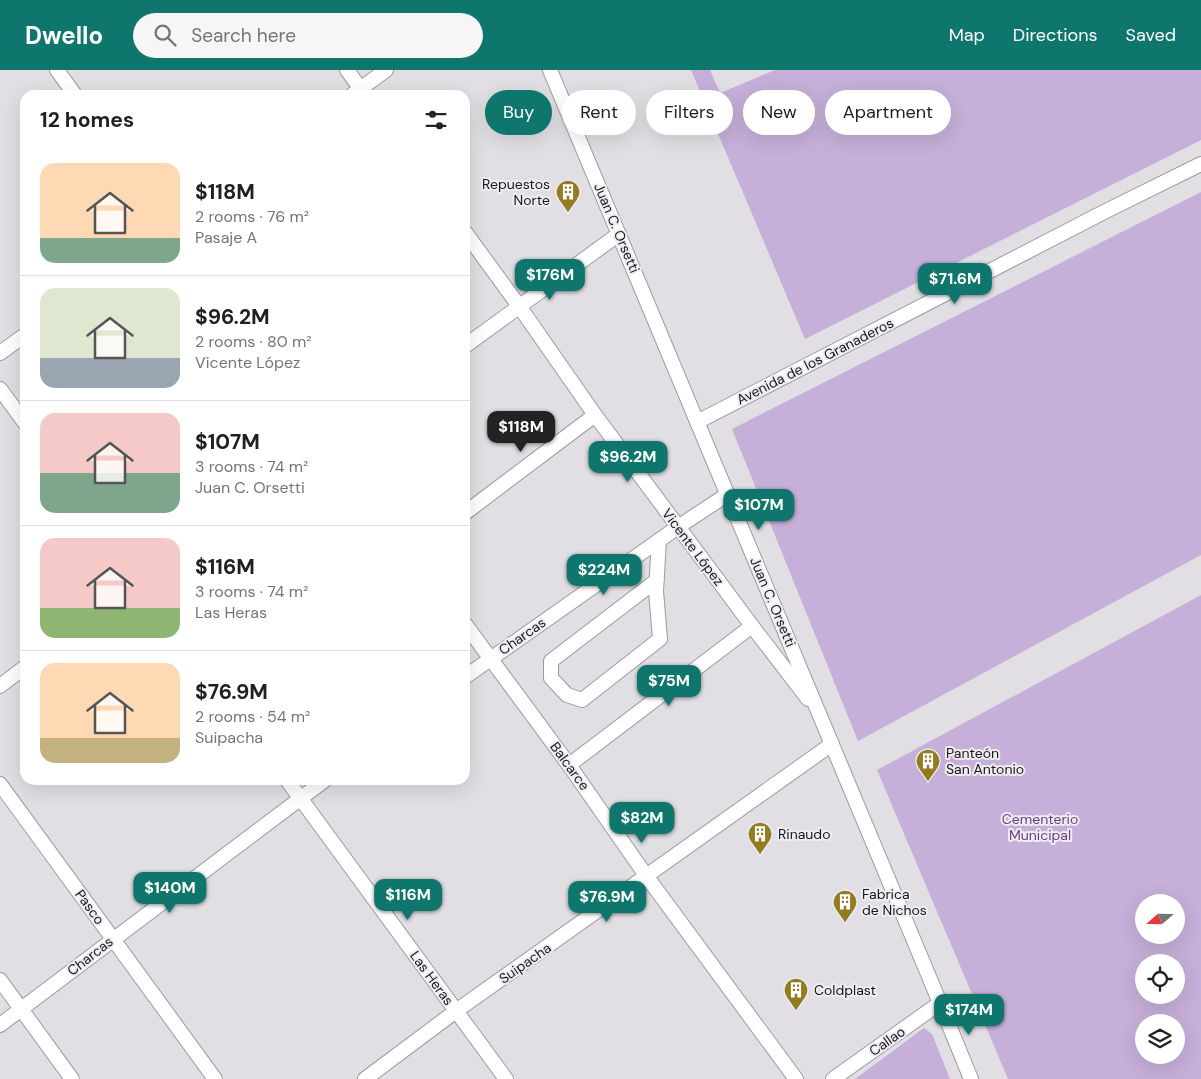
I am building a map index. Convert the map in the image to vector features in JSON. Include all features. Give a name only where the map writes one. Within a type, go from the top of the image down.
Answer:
[{"type":"street","points":[[57,70],[71,90]]},
{"type":"street","points":[[347,70],[357,90]]},
{"type":"street","points":[[363,90],[386,70]]},
{"type":"street","name":"Juan C. Orsetti","points":[[550,70],[971,1079]]},
{"type":"street","name":"Avenida de los Granaderos","points":[[698,422],[1106,211],[1201,164]]},
{"type":"street","points":[[470,342],[619,234]]},
{"type":"street","name":"Vicente López","points":[[470,239],[595,415],[819,713]]},
{"type":"street","points":[[0,353],[20,339]]},
{"type":"street","points":[[0,389],[20,416]]},
{"type":"street","points":[[470,509],[595,415]]},
{"type":"street","name":"Charcas","points":[[470,673],[659,540],[728,494]]},
{"type":"street","points":[[657,580],[551,661],[551,678],[567,695],[582,700],[660,639],[656,591],[657,580],[659,540]]},
{"type":"street","points":[[569,765],[752,626]]},
{"type":"street","name":"Balcarce","points":[[470,631],[796,1079]]},
{"type":"street","points":[[0,686],[20,672]]},
{"type":"street","name":"Suipacha","points":[[365,1079],[456,1011],[832,744]]},
{"type":"street","name":"Pasco","points":[[0,784],[215,1079]]},
{"type":"street","name":"Las Heras","points":[[291,785],[506,1079]]},
{"type":"street","name":"Charcas","points":[[0,1025],[318,785]]},
{"type":"street","points":[[0,980],[72,1079]]},
{"type":"street","name":"Callao","points":[[833,1079],[940,1003]]},
{"type":"green space","points":[[691,70],[710,70],[719,90],[699,90]]},
{"type":"green space","points":[[775,70],[1201,70],[1201,140],[805,339],[719,135],[733,135],[733,90],[727,90]]},
{"type":"green space","points":[[1201,192],[1201,555],[858,741],[732,429]]},
{"type":"green space","name":"Cementerio Municipal","points":[[1201,595],[1201,1079],[1008,1079],[877,770]]},
{"type":"green space","points":[[924,1028],[932,1034],[950,1079],[855,1079]]},
{"type":"place","name":"Repuestos Norte","points":[[568,213]]},
{"type":"place","name":"Panteón San Antonio","points":[[928,782]]},
{"type":"place","name":"Rinaudo","points":[[760,855]]},
{"type":"place","name":"Fabrica de Nichos","points":[[845,923]]},
{"type":"place","name":"Coldplast","points":[[796,1011]]}]
